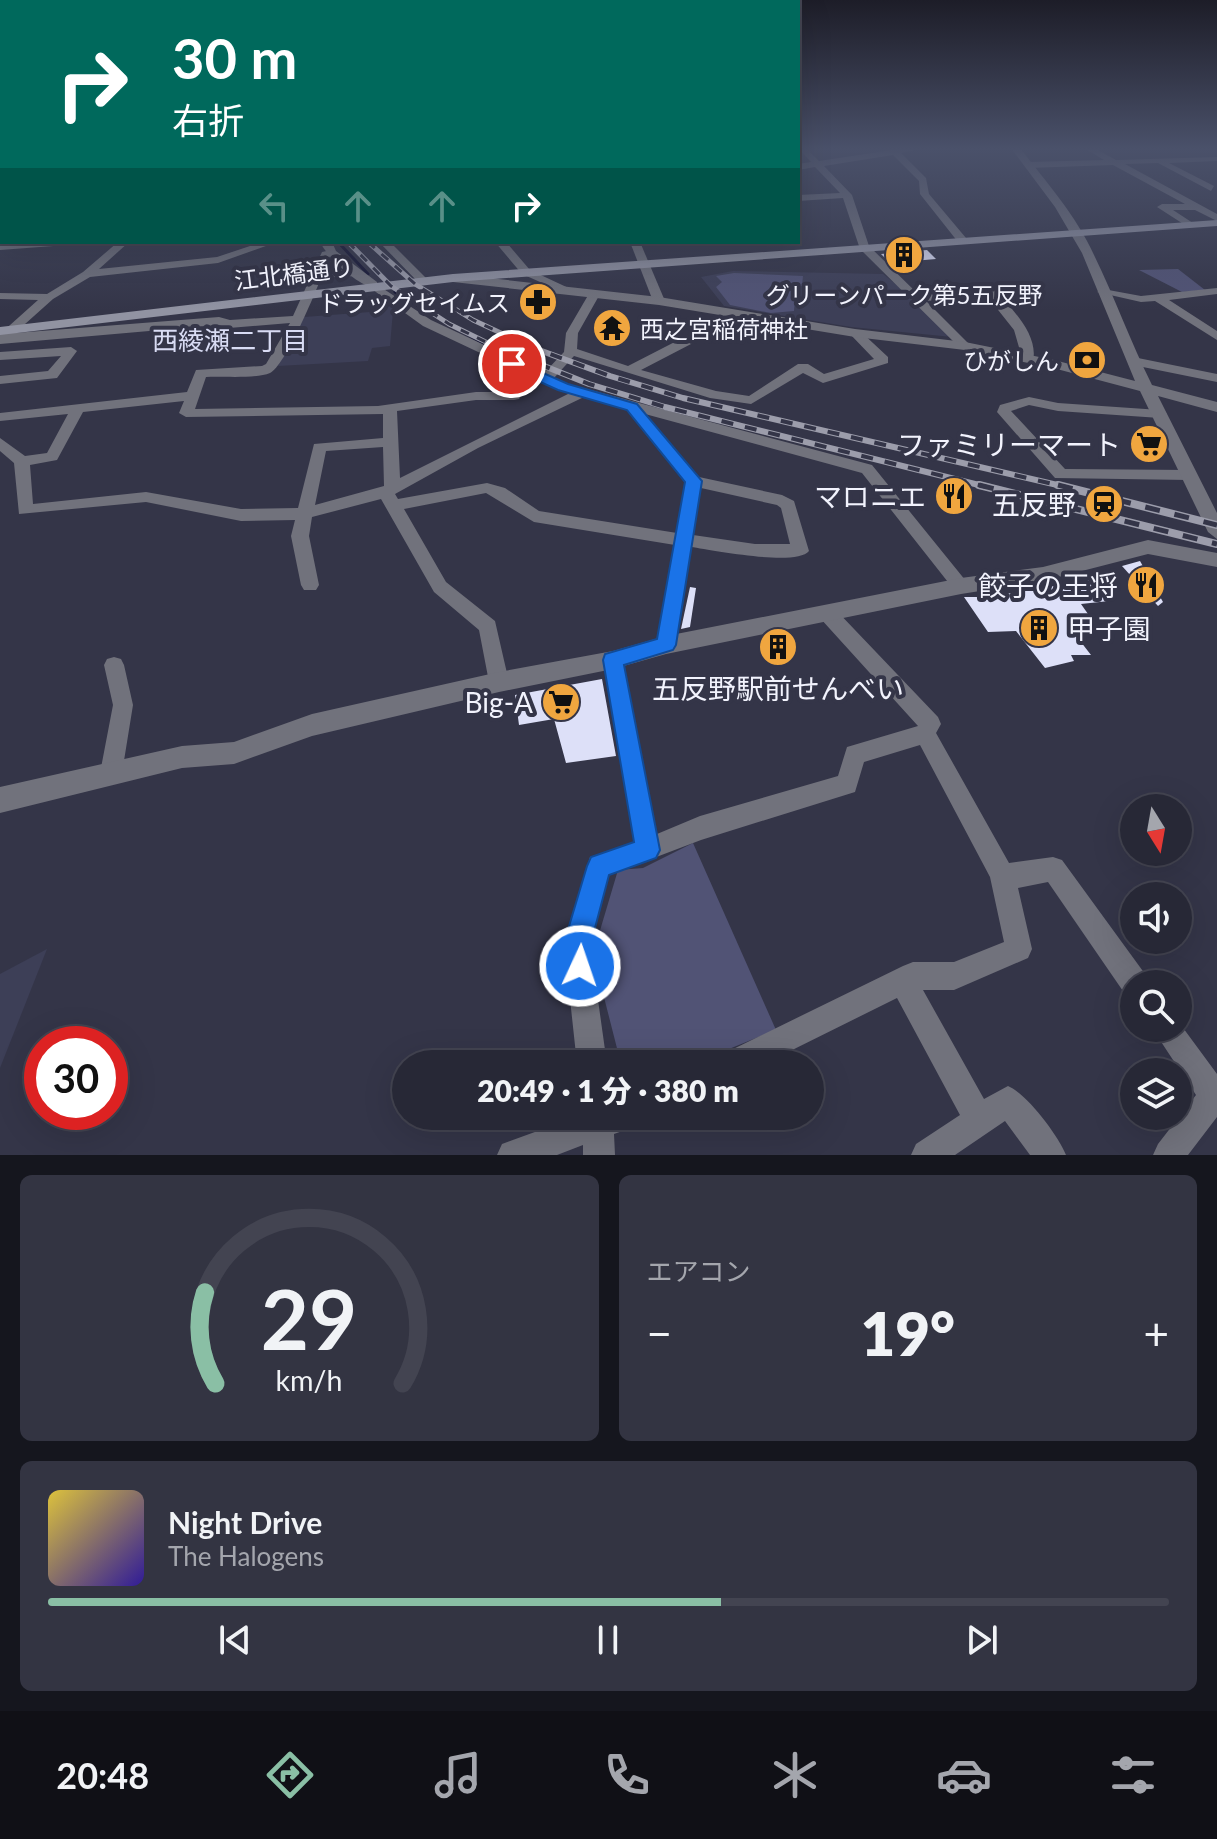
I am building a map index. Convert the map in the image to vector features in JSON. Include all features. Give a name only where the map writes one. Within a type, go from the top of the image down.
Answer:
[{"type":"main road","name":"江北橋通り","points":[[3,335],[373,285],[1191,225],[1217,220]]},
{"type":"street","points":[[849,202],[864,247],[965,346]]},
{"type":"street","points":[[931,202],[962,240]]},
{"type":"street","points":[[1055,202],[1077,232],[1133,361],[1189,475],[1212,505],[1217,532]]},
{"type":"street","points":[[1187,202],[1217,220]]},
{"type":"street","points":[[1191,225],[1162,207],[1197,207]]},
{"type":"street","points":[[3,335],[49,297],[87,274],[122,244]]},
{"type":"street","points":[[231,244],[233,257]]},
{"type":"street","points":[[87,274],[233,257],[267,244]]},
{"type":"street","points":[[390,244],[423,281]]},
{"type":"street","points":[[502,244],[526,272],[569,291]]},
{"type":"street","points":[[636,244],[659,301]]},
{"type":"street","points":[[530,372],[514,396],[476,396],[390,409],[186,413],[201,373],[265,370],[271,366],[298,319],[329,247],[355,273],[427,323],[530,372],[581,393],[867,469],[961,586]]},
{"type":"street","points":[[318,275],[355,273]]},
{"type":"street","points":[[453,278],[659,301],[855,333],[965,346],[1028,358],[1217,407]]},
{"type":"street","points":[[1103,292],[1141,299],[1217,291]]},
{"type":"street","points":[[919,298],[990,292],[1008,311],[1025,339],[1028,358]]},
{"type":"street","points":[[546,378],[571,351],[572,333],[594,294]]},
{"type":"street","points":[[0,296],[49,297]]},
{"type":"street","points":[[1157,297],[1217,336]]},
{"type":"street","points":[[629,371],[739,314]]},
{"type":"street","points":[[3,335],[298,319]]},
{"type":"street","points":[[571,351],[715,395],[751,400],[803,367],[823,379],[883,360],[855,333]]},
{"type":"street","points":[[0,356],[71,351],[52,375],[0,380]]},
{"type":"street","points":[[1133,361],[1217,378]]},
{"type":"street","points":[[390,495],[473,445],[581,393]]},
{"type":"street","points":[[0,417],[191,396]]},
{"type":"street","points":[[1160,414],[1058,407],[1029,401],[1005,408],[1004,412],[1061,474],[1189,475]]},
{"type":"street","points":[[22,461],[25,510],[146,497],[241,515],[283,516],[390,495],[487,488],[499,492],[534,516],[681,541],[755,550],[800,551],[788,505],[694,481],[632,407]]},
{"type":"street","points":[[0,443],[22,461],[52,457],[78,408]]},
{"type":"street","points":[[390,409],[390,495],[440,587],[488,626],[499,682]]},
{"type":"street","points":[[310,585],[300,536],[319,447],[391,442]]},
{"type":"street","points":[[666,645],[681,541],[694,481]]},
{"type":"street","points":[[0,800],[182,757],[234,753],[312,725],[499,682],[613,660],[666,645],[961,586],[1043,574],[1148,547],[1217,560]]},
{"type":"street","points":[[590,1050],[577,943],[599,866],[700,828],[847,784],[855,754],[925,734],[930,724],[827,613]]},
{"type":"street","points":[[613,660],[648,850]]},
{"type":"street","points":[[111,773],[123,705],[114,665]]},
{"type":"street","points":[[762,1050],[913,976],[954,976],[1019,949],[1002,874],[925,734]]},
{"type":"street","points":[[1002,874],[1017,876],[1053,869],[1125,970]]},
{"type":"street","points":[[903,981],[979,1120]]},
{"type":"street","points":[[1169,1155],[1215,1093],[1177,1042]]},
{"type":"street","points":[[927,1155],[1008,1101],[1050,1155]]},
{"type":"street","points":[[513,1155],[577,1130]]},
{"type":"street","points":[[599,1155],[604,1130]]},
{"type":"shaded area","points":[[1178,269],[1205,290],[1182,292],[1139,270]]},
{"type":"shaded area","points":[[733,271],[883,274],[913,298],[952,337],[851,327],[724,306],[701,277]]},
{"type":"shaded area","points":[[734,273],[803,276],[802,286],[796,288],[794,311],[771,313],[730,305],[716,287],[722,282],[716,276]]},
{"type":"shaded area","points":[[388,300],[399,309],[393,311],[390,346],[372,348],[368,361],[278,366],[304,317],[383,311],[381,304]]},
{"type":"shaded area","points":[[693,843],[776,1030],[727,1050],[617,1050],[593,954],[618,870],[643,868]]},
{"type":"shaded area","points":[[47,949],[0,1068],[0,974]]},
{"type":"building","name":"グリーンパーク第5五反野","points":[[927,250],[936,259],[890,263],[881,254]]},
{"type":"building","name":"餃子の王将","points":[[1140,561],[1163,602],[1158,606],[1122,566]]},
{"type":"building","name":"甲子園","points":[[1090,580],[1109,601],[1081,604],[1088,614],[1079,616],[1084,621],[1067,624],[1091,655],[1071,655],[1074,661],[1045,668],[1016,631],[988,632],[964,597],[987,597]]},
{"type":"building","points":[[690,587],[696,588],[690,627],[681,629]]},
{"type":"building","name":"五反野駅前せんべい","points":[[779,634],[793,658],[775,661],[764,637]]},
{"type":"building","points":[[602,679],[616,756],[566,763],[554,719],[519,725],[515,695]]},
{"type":"waterway","points":[[340,244],[368,274]]},
{"type":"waterway","points":[[395,292],[491,348]]},
{"type":"waterway","points":[[486,346],[530,366]]},
{"type":"railway","points":[[350,244],[391,286],[449,324],[498,348]]},
{"type":"railway","points":[[370,244],[415,284],[473,320],[531,347]]},
{"type":"railway","points":[[494,346],[589,384],[665,407],[987,487]]},
{"type":"railway","points":[[531,347],[683,398],[1065,487]]},
{"type":"railway","points":[[979,485],[1217,544]]},
{"type":"railway","points":[[1058,485],[1065,487]]},
{"type":"railway","points":[[1065,487],[1217,525]]},
{"type":"place","name":"グリーンパーク第5五反野","points":[[904,255]]},
{"type":"place","name":"ドラッグセイムス","points":[[538,302]]},
{"type":"place","name":"西之宮稲荷神社","points":[[612,328]]},
{"type":"place","name":"ひがしん","points":[[1087,360]]},
{"type":"place","name":"ファミリーマート","points":[[1149,444]]},
{"type":"place","name":"マロニエ","points":[[954,496]]},
{"type":"place","name":"五反野","points":[[1104,504]]},
{"type":"place","name":"餃子の王将","points":[[1146,585]]},
{"type":"place","name":"甲子園","points":[[1039,628]]},
{"type":"place","name":"五反野駅前せんべい","points":[[778,647]]},
{"type":"place","name":"Big-A","points":[[561,702]]},
{"type":"district","name":"西綾瀬二丁目","points":[[230,340]]},
{"type":"route","points":[[512,364],[563,387],[632,407],[694,481],[681,541],[666,645],[613,660],[648,850],[599,866],[577,943],[580,966]]}]
